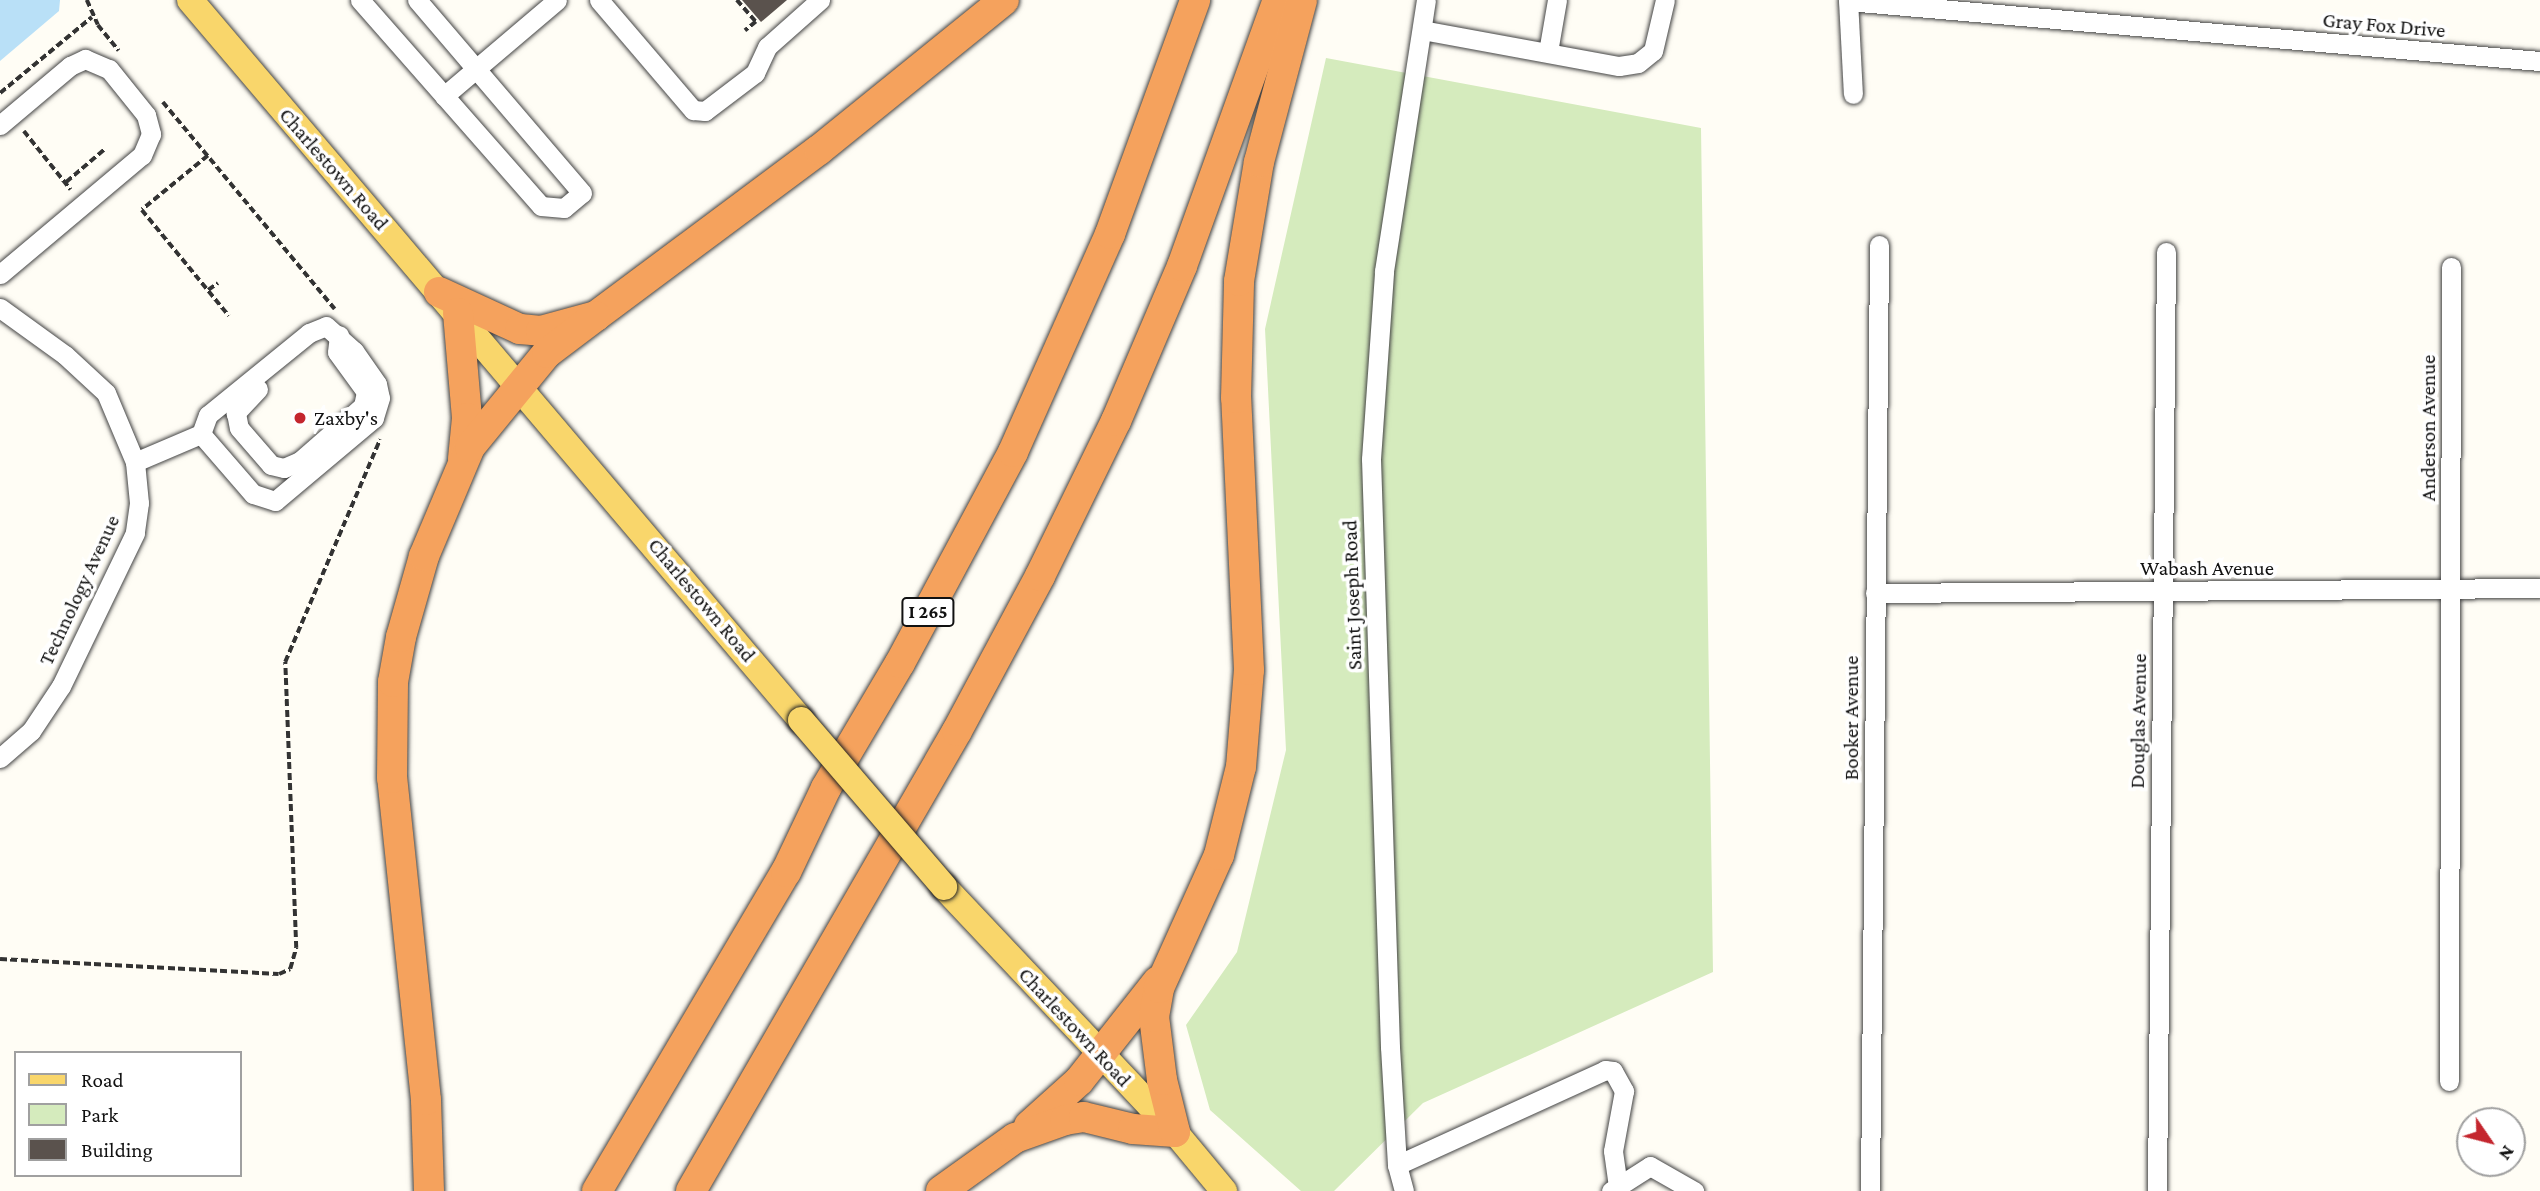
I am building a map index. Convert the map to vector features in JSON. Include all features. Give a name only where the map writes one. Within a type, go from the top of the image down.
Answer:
[{"type":"highway","points":[[462,464],[547,354],[819,150],[1004,0]]},
{"type":"highway","name":"I 265","points":[[597,1191],[786,872],[826,788],[900,663],[1013,453],[1110,233],[1195,0]]},
{"type":"highway","points":[[691,1191],[957,731],[1064,528],[1116,421],[1182,266],[1278,0]]},
{"type":"highway","points":[[1015,1138],[1084,1117],[1133,1129],[1175,1132],[1162,1080],[1154,1017],[1169,964],[1219,855],[1241,767],[1249,670],[1236,386],[1239,281],[1259,162],[1302,0]]},
{"type":"highway","points":[[429,1191],[426,1100],[392,778],[391,730],[393,682],[411,595],[462,464],[467,418],[448,303],[520,329],[541,331],[596,316]]},
{"type":"highway","points":[[941,1191],[1015,1138],[1079,1081],[1169,964]]},
{"type":"main road","name":"Charlestown Road","points":[[190,0],[944,887],[1175,1132],[1224,1191]]},
{"type":"street","points":[[360,0],[541,206],[564,208],[582,193],[417,0]]},
{"type":"street","points":[[444,96],[557,0]]},
{"type":"street","points":[[599,0],[693,110],[705,111],[755,73],[767,47],[820,0]]},
{"type":"street","name":"Saint Joseph Road","points":[[1405,1191],[1398,1165],[1371,459],[1384,271],[1426,0]]},
{"type":"street","points":[[1548,52],[1557,0]]},
{"type":"street","points":[[1422,30],[1619,65],[1638,62],[1653,51],[1665,0]]},
{"type":"street","points":[[1848,0],[1853,93]]},
{"type":"street","name":"Gray Fox Drive","points":[[1848,0],[2540,61]]},
{"type":"street","points":[[0,274],[142,155],[150,140],[146,116],[109,69],[94,60],[70,66],[6,120]]},
{"type":"street","name":"Booker Avenue","points":[[1870,1191],[1879,245]]},
{"type":"street","name":"Douglas Avenue","points":[[2157,1191],[2166,252]]},
{"type":"street","name":"Anderson Avenue","points":[[2449,1081],[2451,267]]},
{"type":"street","name":"Technology Avenue","points":[[0,308],[102,388],[135,462],[138,520],[129,546],[61,685],[31,731],[0,758]]},
{"type":"street","points":[[135,462],[201,434],[208,415],[309,333],[326,326],[338,335],[377,384],[378,408],[357,436],[286,495],[267,501],[253,494],[201,434]]},
{"type":"street","points":[[309,333],[305,350],[244,400],[236,412],[239,428],[271,465],[284,468],[300,461],[363,406],[366,392],[337,352],[338,335]]},
{"type":"street","name":"Wabash Avenue","points":[[1875,593],[2540,588]]},
{"type":"street","points":[[1398,1165],[1605,1070],[1613,1071],[1624,1091],[1613,1151],[1614,1188],[1650,1166],[1694,1191]]},
{"type":"path","points":[[87,0],[92,16],[124,56]]},
{"type":"path","points":[[737,0],[756,22],[745,31]]},
{"type":"path","points":[[0,93],[92,16]]},
{"type":"path","points":[[159,98],[339,314]]},
{"type":"path","points":[[6,120],[66,181],[72,189],[64,195]]},
{"type":"path","points":[[66,181],[106,148]]},
{"type":"path","points":[[208,156],[142,210],[229,316]]},
{"type":"path","points":[[208,290],[218,283]]},
{"type":"path","points":[[0,959],[279,974],[290,969],[296,948],[285,662],[386,427]]},
{"type":"green space","points":[[1326,58],[1701,128],[1713,972],[1423,1103],[1334,1191],[1301,1191],[1210,1110],[1186,1025],[1237,952],[1286,750],[1265,329]]},
{"type":"water","points":[[0,0],[60,0],[59,11],[0,61]]},
{"type":"building","points":[[742,0],[787,0],[761,22]]},
{"type":"place","name":"Zaxby's","points":[[300,418]]}]
